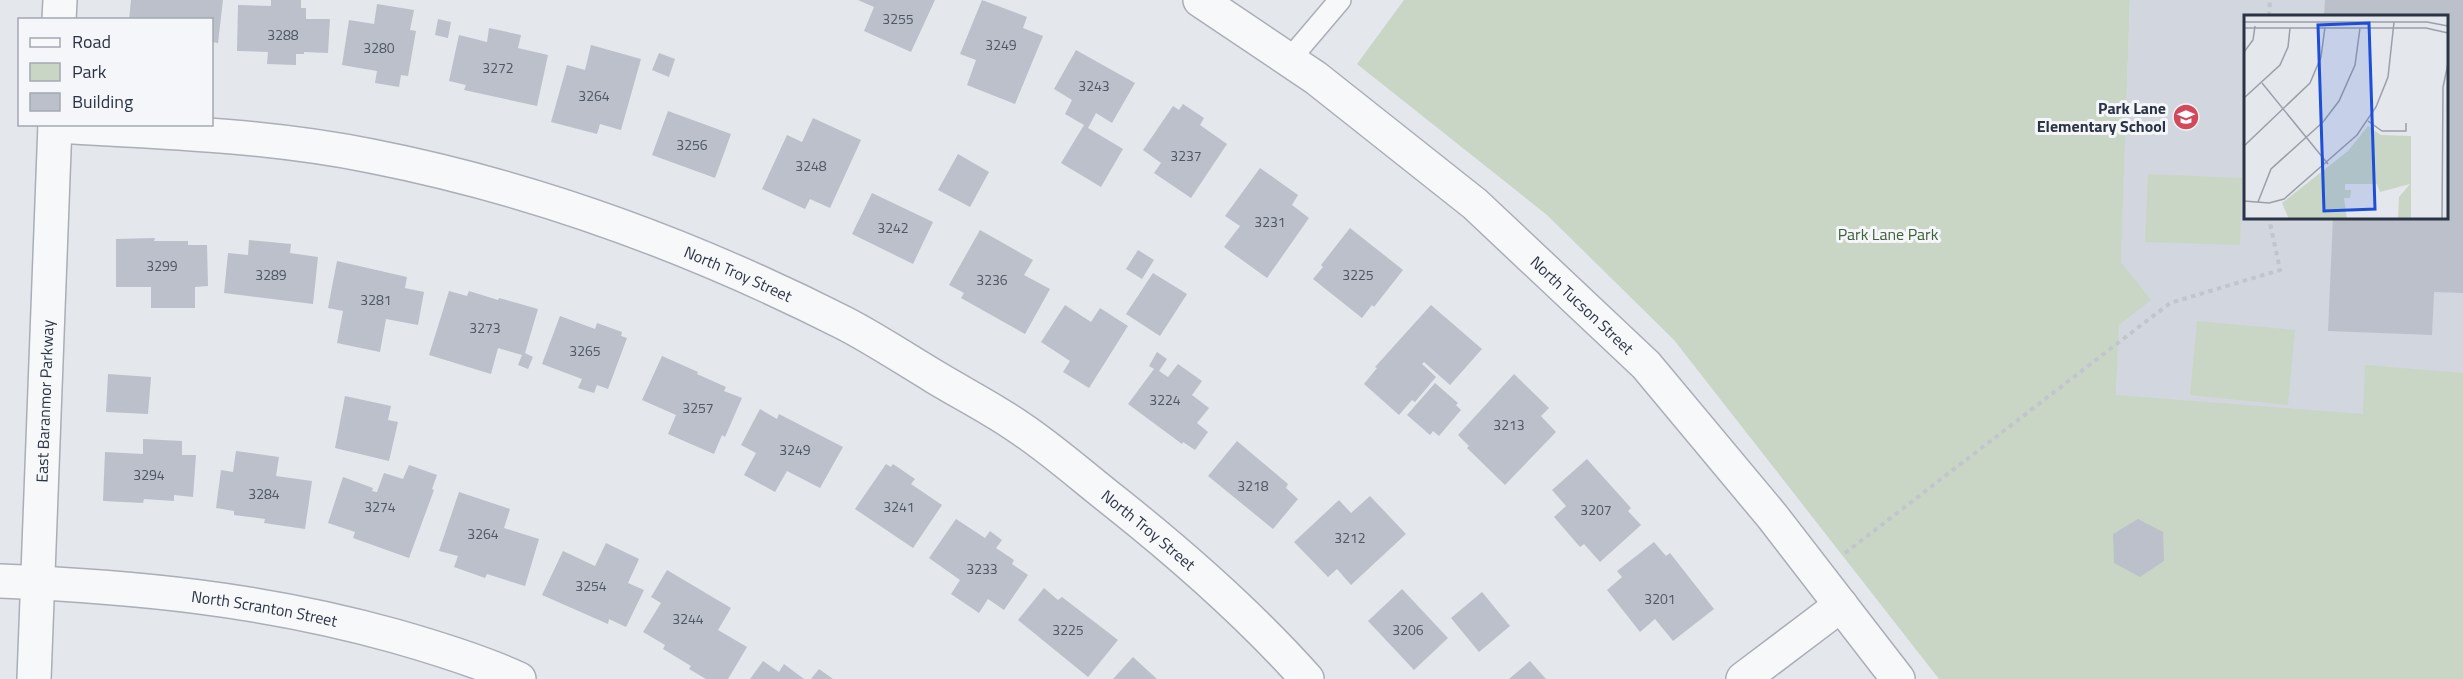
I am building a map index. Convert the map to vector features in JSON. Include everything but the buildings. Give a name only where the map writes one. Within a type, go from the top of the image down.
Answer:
[{"type":"street","points":[[59,18],[60,0]]},
{"type":"street","name":"North Tucson Street","points":[[1200,0],[1316,78],[1475,204],[1646,365],[1745,483],[1898,679]]},
{"type":"street","name":"East Baranmor Parkway","points":[[34,679],[55,126]]},
{"type":"street","name":"North Troy Street","points":[[69,126],[270,140],[370,156],[436,170],[550,202],[739,274],[846,324],[1020,427],[1155,534],[1199,572],[1282,651],[1307,679]]},
{"type":"street","name":"North Scranton Street","points":[[0,581],[139,589],[231,600],[352,624],[420,643],[501,670],[519,679]]},
{"type":"street","points":[[1743,679],[1840,605]]},
{"type":"lane","points":[[1289,60],[1340,0]]},
{"type":"path","points":[[2269,15],[2270,0]]},
{"type":"path","points":[[1817,575],[2170,303],[2280,270],[2269,219]]},
{"type":"shaded area","name":"Park Lane Elementary School","points":[[2130,0],[2463,0],[2463,422],[2116,396]]},
{"type":"green space","name":"Park Lane Park","points":[[1404,0],[2130,0],[2121,262],[2151,300],[2119,325],[2116,395],[2363,414],[2365,365],[2463,373],[2463,679],[1939,679],[1674,340],[1547,215],[1357,64]]},
{"type":"green space","points":[[2148,174],[2242,178],[2240,245],[2145,242]]},
{"type":"green space","points":[[2197,321],[2295,330],[2288,405],[2190,395]]},
{"type":"place","name":"Park Lane Elementary School","points":[[2186,117]]}]
